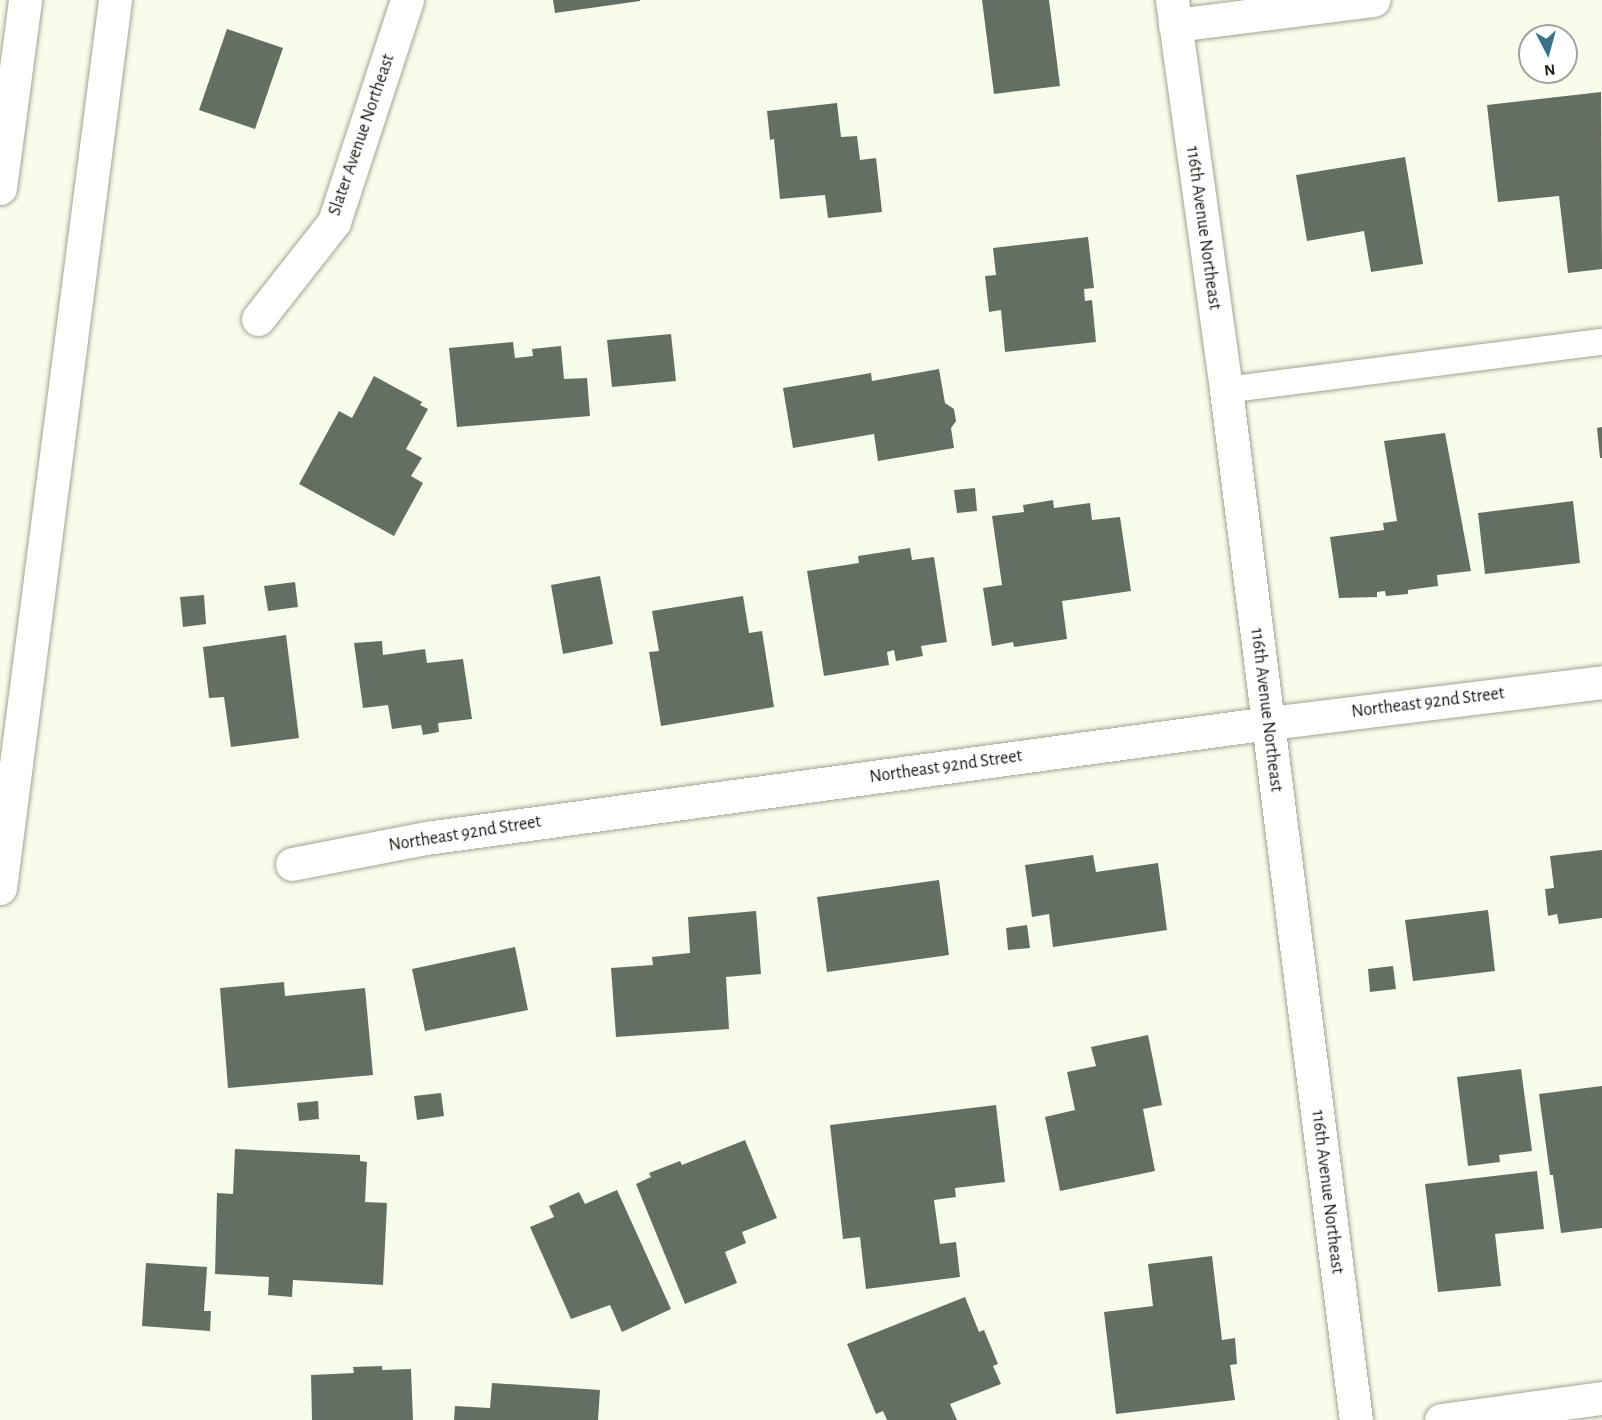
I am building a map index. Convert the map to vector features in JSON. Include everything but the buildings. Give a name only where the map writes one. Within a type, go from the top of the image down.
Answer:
[{"type":"main road","points":[[0,188],[25,0]]},
{"type":"main road","points":[[0,888],[115,0]]},
{"type":"main road","name":"Slater Avenue Northeast","points":[[258,319],[334,222],[407,0]]},
{"type":"main road","points":[[1174,13],[1374,0]]},
{"type":"main road","name":"116th Avenue Northeast","points":[[1174,13],[1226,390],[1356,1420]]},
{"type":"main road","name":"Northeast 92nd Street","points":[[292,864],[426,838],[1269,723],[1602,682]]},
{"type":"main road","points":[[1441,1420],[1602,1398]]},
{"type":"lane","points":[[1226,390],[1602,342]]}]
